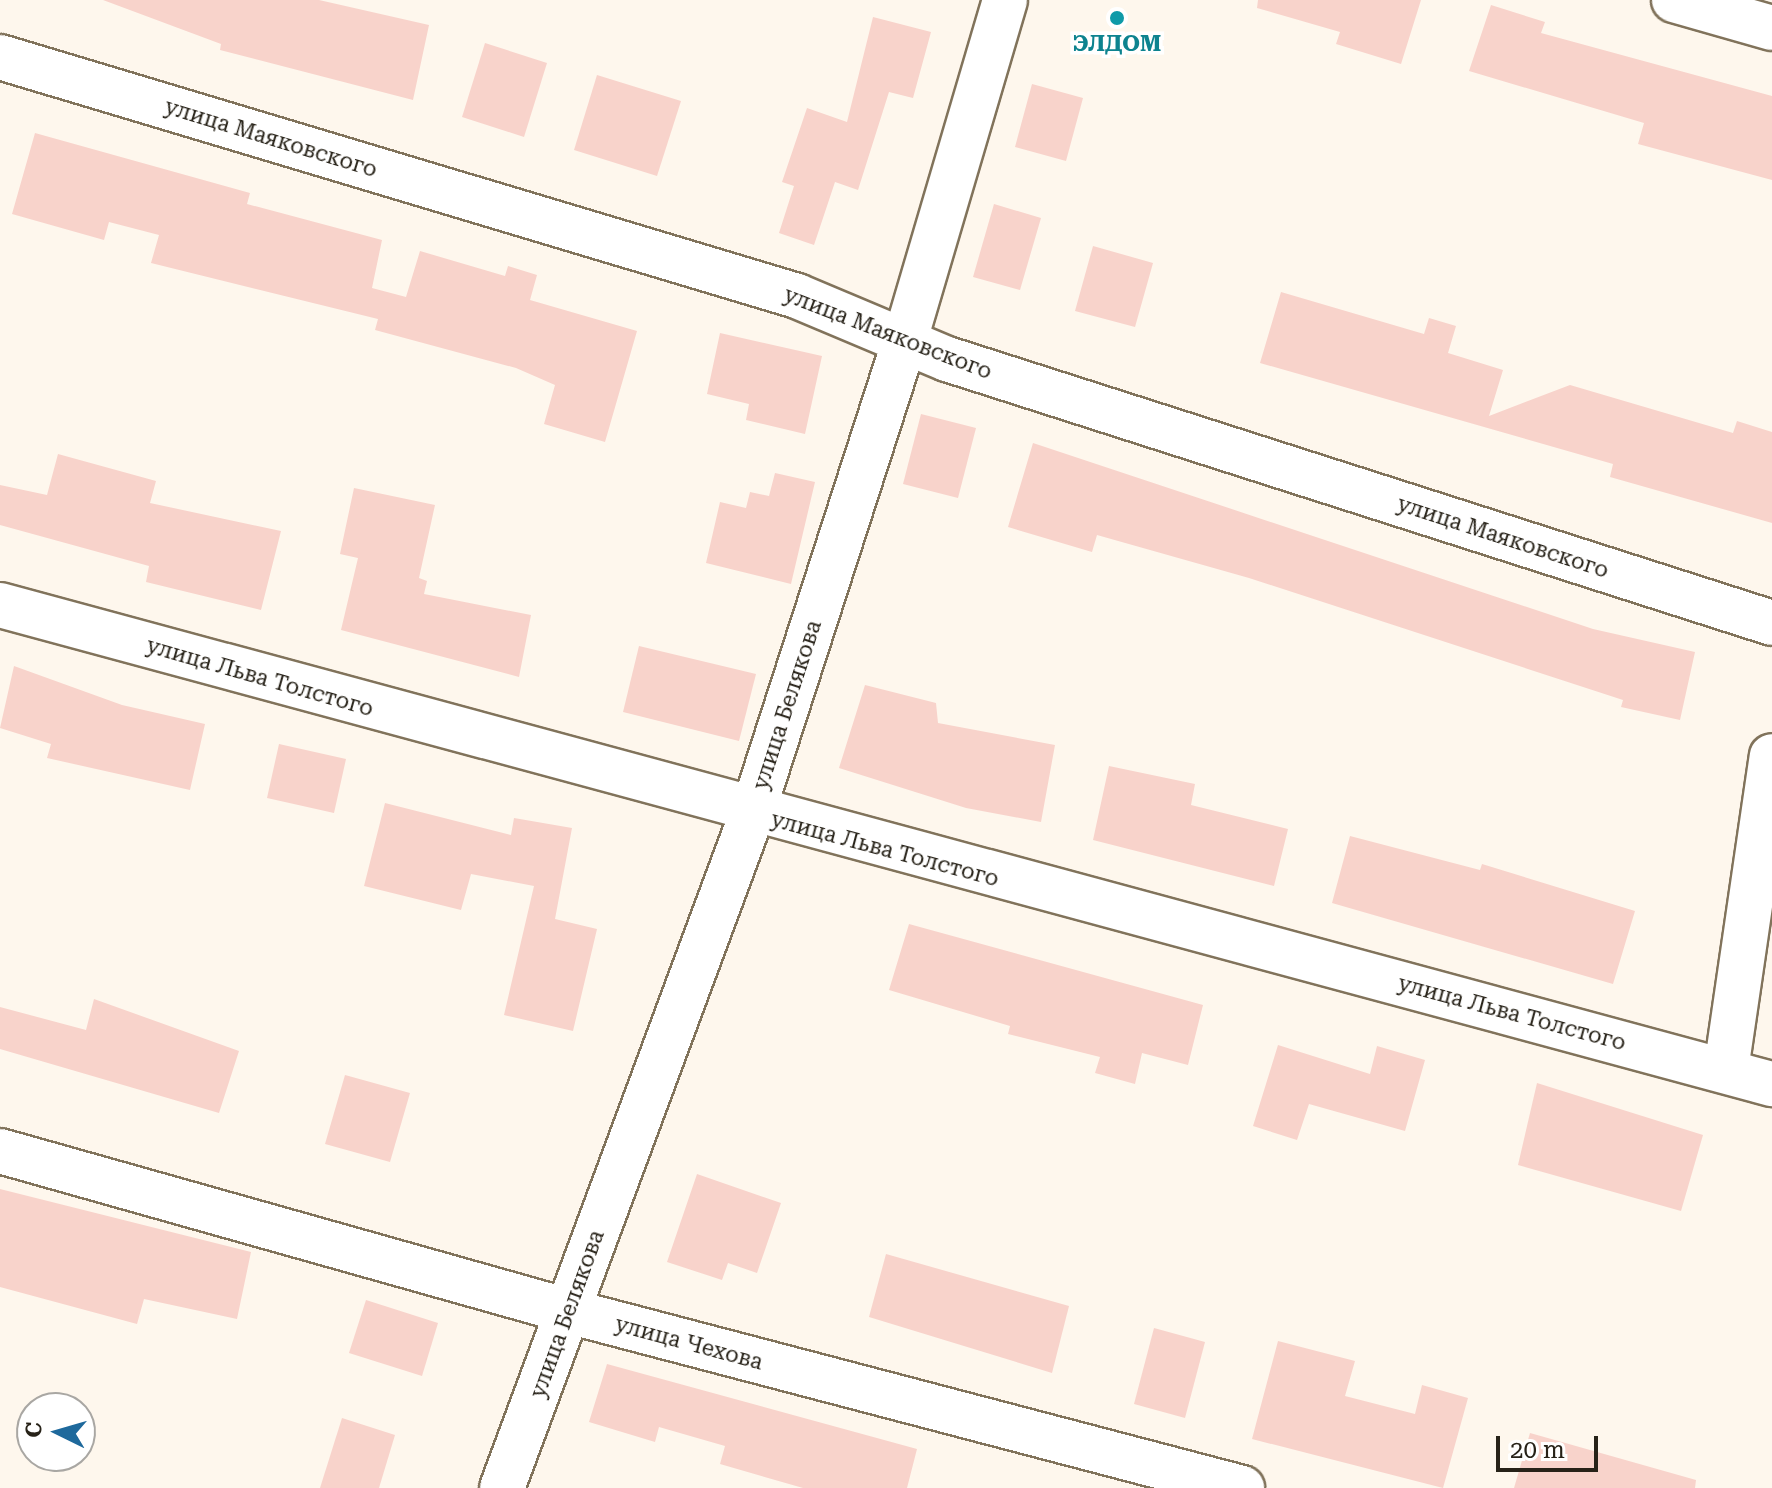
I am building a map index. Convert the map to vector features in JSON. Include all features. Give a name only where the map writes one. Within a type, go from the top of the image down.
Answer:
[{"type":"street","name":"улица Белякова","points":[[502,1488],[752,814],[905,340],[1005,0]]},
{"type":"street","points":[[1674,0],[1772,28]]},
{"type":"street","name":"улица Маяковского","points":[[0,57],[797,296],[905,340],[1772,623]]},
{"type":"street","name":"улица Льва Толстого","points":[[0,605],[752,814],[1772,1084]]},
{"type":"street","points":[[1726,1070],[1772,756]]},
{"type":"street","name":"улица Чехова","points":[[0,1151],[568,1311],[1242,1488]]},
{"type":"building","points":[[103,0],[319,0],[429,25],[413,100],[220,50],[221,44]]},
{"type":"building","points":[[1258,0],[1421,0],[1401,64],[1336,44],[1340,32],[1257,8]]},
{"type":"building","points":[[1491,5],[1545,22],[1541,33],[1772,96],[1772,180],[1638,144],[1644,123],[1469,71]]},
{"type":"building","points":[[873,17],[931,32],[913,98],[889,92],[858,190],[835,182],[814,245],[779,233],[794,186],[782,182],[807,108],[847,122]]},
{"type":"building","points":[[485,43],[547,63],[524,137],[462,117]]},
{"type":"building","points":[[597,75],[681,101],[657,176],[574,150]]},
{"type":"building","points":[[1032,84],[1083,98],[1066,161],[1015,147]]},
{"type":"building","points":[[35,133],[250,193],[247,204],[382,240],[372,288],[406,297],[420,251],[505,276],[508,266],[537,275],[530,300],[637,331],[605,442],[544,424],[555,385],[516,368],[375,330],[378,319],[151,263],[159,235],[109,222],[104,240],[12,214]]},
{"type":"building","points":[[994,204],[1041,218],[1020,290],[973,277]]},
{"type":"building","points":[[1093,246],[1153,263],[1135,327],[1075,311]]},
{"type":"building","points":[[1281,292],[1424,334],[1429,318],[1456,326],[1448,353],[1503,370],[1489,416],[1570,385],[1733,433],[1737,421],[1772,432],[1772,523],[1610,477],[1613,464],[1260,363]]},
{"type":"building","points":[[720,333],[822,356],[805,434],[746,420],[749,404],[707,394]]},
{"type":"building","points":[[921,414],[976,428],[958,498],[903,484]]},
{"type":"building","points":[[1033,443],[1593,629],[1695,652],[1680,720],[1621,707],[1623,700],[1249,578],[1097,535],[1092,552],[1008,527]]},
{"type":"building","points":[[58,454],[156,481],[150,503],[281,531],[261,610],[146,582],[149,566],[0,525],[0,485],[47,495]]},
{"type":"building","points":[[775,473],[815,482],[791,584],[706,563],[720,502],[746,508],[750,492],[769,496]]},
{"type":"building","points":[[354,488],[435,505],[419,578],[427,581],[424,594],[531,615],[519,677],[341,630],[358,558],[340,554]]},
{"type":"building","points":[[639,646],[756,674],[739,741],[623,712]]},
{"type":"building","points":[[14,666],[122,705],[205,724],[190,790],[47,758],[51,744],[0,728]]},
{"type":"building","points":[[865,685],[936,703],[938,723],[1055,745],[1041,822],[966,808],[839,768]]},
{"type":"building","points":[[279,744],[346,759],[334,813],[267,798]]},
{"type":"building","points":[[1109,766],[1195,784],[1191,805],[1288,829],[1274,886],[1093,840]]},
{"type":"building","points":[[385,803],[511,835],[514,818],[572,828],[555,919],[597,929],[573,1031],[504,1015],[534,886],[471,874],[461,910],[364,886]]},
{"type":"building","points":[[1350,836],[1480,870],[1482,864],[1635,911],[1613,984],[1332,903]]},
{"type":"building","points":[[909,924],[1203,1005],[1188,1065],[1142,1053],[1135,1084],[1095,1073],[1100,1057],[1008,1034],[1010,1026],[889,990]]},
{"type":"building","points":[[94,999],[239,1051],[219,1113],[0,1049],[0,1007],[86,1030]]},
{"type":"building","points":[[1278,1045],[1370,1074],[1377,1046],[1425,1060],[1405,1131],[1309,1104],[1297,1140],[1253,1126]]},
{"type":"building","points":[[345,1075],[410,1093],[390,1162],[325,1144]]},
{"type":"building","points":[[1537,1083],[1703,1135],[1681,1211],[1518,1165]]},
{"type":"building","points":[[697,1174],[781,1203],[757,1273],[728,1263],[722,1280],[667,1262]]},
{"type":"building","points":[[0,1189],[251,1252],[237,1319],[144,1299],[137,1324],[0,1287]]},
{"type":"building","points":[[886,1254],[1069,1306],[1052,1373],[869,1317]]},
{"type":"building","points":[[366,1300],[438,1323],[422,1376],[349,1353]]},
{"type":"building","points":[[1154,1328],[1205,1342],[1185,1418],[1134,1404]]},
{"type":"building","points":[[1278,1341],[1355,1361],[1345,1396],[1415,1414],[1422,1385],[1468,1398],[1443,1488],[1252,1439]]},
{"type":"building","points":[[607,1364],[917,1449],[907,1488],[803,1488],[720,1464],[725,1446],[659,1427],[655,1442],[589,1422]]},
{"type":"building","points":[[342,1418],[395,1435],[379,1488],[320,1488]]},
{"type":"building","points":[[1530,1433],[1696,1480],[1695,1488],[1514,1488]]},
{"type":"place","name":"ЭЛДОМ","points":[[1117,18]]}]
